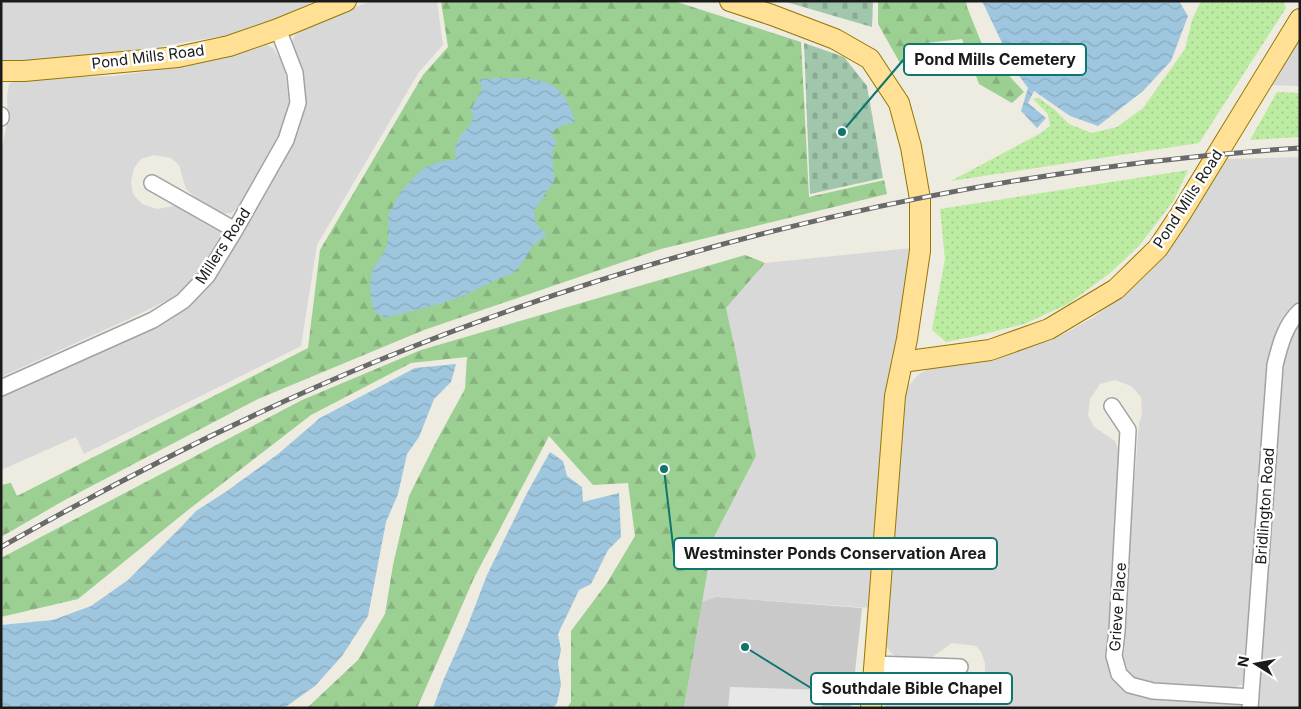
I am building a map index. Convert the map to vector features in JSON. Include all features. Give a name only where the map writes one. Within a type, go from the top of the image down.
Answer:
[{"type":"main road","name":"Pond Mills Road","points":[[1,71],[24,71],[178,57],[229,46],[278,30],[346,1]]},
{"type":"main road","points":[[730,1],[835,39],[870,59],[898,104],[911,147],[920,199],[920,251],[895,396],[872,708]]},
{"type":"main road","name":"Pond Mills Road","points":[[902,362],[990,350],[1049,329],[1116,289],[1158,248],[1300,19]]},
{"type":"street","name":"Millers Road","points":[[1,388],[153,320],[183,301],[207,276],[286,140],[298,103],[295,74],[278,30]]},
{"type":"street","points":[[152,183],[235,230]]},
{"type":"street","name":"Bridlington Road","points":[[1251,702],[1275,365],[1282,340],[1293,318],[1300,311]]},
{"type":"street","name":"Grieve Place","points":[[1112,406],[1128,430],[1114,656],[1119,674],[1130,685],[1153,691],[1251,702]]},
{"type":"street","points":[[874,664],[960,667]]},
{"type":"shaded area","points":[[1,1],[314,1],[281,18],[241,33],[144,49],[45,61],[1,62]]},
{"type":"shaded area","points":[[371,1],[437,1],[443,45],[419,72],[317,245],[301,346],[84,454],[76,437],[1,470],[1,394],[159,322],[188,307],[205,291],[222,269],[294,138],[301,119],[303,100],[292,47],[292,41],[296,34],[335,15]]},
{"type":"shaded area","points":[[1300,28],[1300,86],[1265,85]]},
{"type":"shaded area","points":[[267,45],[273,48],[281,60],[285,72],[289,104],[285,123],[238,207],[232,213],[219,214],[186,189],[179,165],[171,158],[154,155],[141,159],[134,168],[131,181],[133,194],[142,204],[157,209],[173,206],[189,209],[221,231],[219,243],[205,266],[189,285],[170,299],[1,377],[1,152],[8,119],[7,96],[9,84],[19,79],[114,76],[189,66]]},
{"type":"shaded area","points":[[1300,157],[1300,299],[1291,310],[1275,349],[1247,675],[1243,684],[1228,690],[1140,681],[1130,677],[1123,665],[1121,648],[1139,424],[1142,414],[1141,397],[1131,386],[1115,380],[1100,384],[1090,399],[1088,415],[1094,427],[1115,441],[1121,455],[1108,660],[1109,669],[1114,680],[1124,690],[1134,695],[1233,702],[1243,705],[1243,708],[885,708],[888,679],[892,674],[913,672],[931,678],[957,694],[970,693],[980,686],[985,675],[985,663],[981,652],[976,646],[952,643],[931,658],[915,660],[898,658],[890,652],[885,643],[905,391],[909,385],[919,374],[929,369],[991,361],[1064,334],[1094,317],[1147,274],[1172,245],[1221,159]]},
{"type":"shaded area","points":[[912,248],[872,608],[716,597],[702,602],[713,539],[756,456],[726,308],[765,263]]},
{"type":"shaded area","points":[[1300,321],[1300,708],[1258,708],[1281,380],[1285,354]]},
{"type":"shaded area","points":[[716,597],[862,608],[851,708],[684,708],[702,602]]},
{"type":"shaded area","points":[[730,687],[824,690],[822,708],[728,708]]},
{"type":"green space","points":[[441,1],[674,1],[801,42],[809,197],[884,180],[887,194],[661,249],[424,330],[258,399],[63,501],[1,537],[1,485],[11,483],[17,496],[308,348],[320,250],[423,75],[448,47]]},
{"type":"green space","points":[[783,1],[873,1],[872,27]]},
{"type":"green space","points":[[878,1],[966,1],[983,47],[1024,92],[1012,103],[979,84],[962,39],[917,44],[922,64],[900,63],[878,24]]},
{"type":"green space","points":[[1201,1],[1283,1],[1286,8],[1199,143],[951,181],[1041,133],[1050,126],[1048,114],[1033,99],[1039,98],[1069,124],[1092,133],[1117,127],[1143,108],[1185,49],[1192,20]]},
{"type":"green space","points":[[804,43],[844,57],[867,86],[883,178],[810,194]]},
{"type":"green space","points":[[1277,92],[1300,93],[1300,137],[1250,140]]},
{"type":"green space","points":[[1188,170],[1174,200],[1139,246],[1110,273],[1068,304],[1024,324],[946,342],[932,330],[945,259],[940,209]]},
{"type":"green space","points":[[745,255],[765,263],[726,308],[756,456],[713,539],[684,708],[567,708],[571,702],[571,631],[607,583],[635,536],[628,483],[593,485],[549,436],[474,578],[417,708],[307,708],[358,660],[385,614],[393,565],[409,496],[465,389],[467,357],[411,363],[311,415],[188,510],[78,599],[1,617],[1,558],[302,400],[421,350]]},
{"type":"water","points":[[982,1],[1179,1],[1188,16],[1171,61],[1143,91],[1098,126],[1070,116],[1034,91],[1028,103],[1046,118],[1037,128],[1021,111],[1028,88],[1015,70]]},
{"type":"water","points":[[479,79],[533,79],[556,88],[570,107],[575,122],[558,127],[551,134],[557,143],[552,151],[554,181],[534,211],[536,224],[547,235],[532,246],[525,259],[513,274],[440,304],[385,318],[373,310],[370,287],[372,271],[386,249],[389,234],[388,215],[402,190],[422,169],[439,162],[456,159],[455,148],[460,136],[470,125],[474,116],[470,111],[482,89]]},
{"type":"water","points":[[456,364],[451,382],[434,399],[419,437],[407,454],[398,494],[386,522],[368,616],[342,656],[315,686],[284,708],[1,708],[1,625],[53,620],[91,606],[128,580],[196,511],[278,454],[320,418],[415,368]]},
{"type":"water","points":[[550,452],[563,461],[567,476],[582,487],[583,502],[619,493],[621,537],[608,550],[591,584],[579,590],[558,634],[561,650],[558,663],[561,685],[557,703],[553,708],[433,708],[487,575],[527,493]]},
{"type":"railway","points":[[1,547],[93,496],[186,448],[329,381],[487,319],[600,280],[714,247],[830,217],[947,193],[1065,173],[1183,158],[1300,148]]},
{"type":"place","name":"Pond Mills Cemetery","points":[[842,132]]},
{"type":"place","name":"Westminster Ponds Conservation Area","points":[[664,469]]},
{"type":"place","name":"Southdale Bible Chapel","points":[[745,647]]}]
